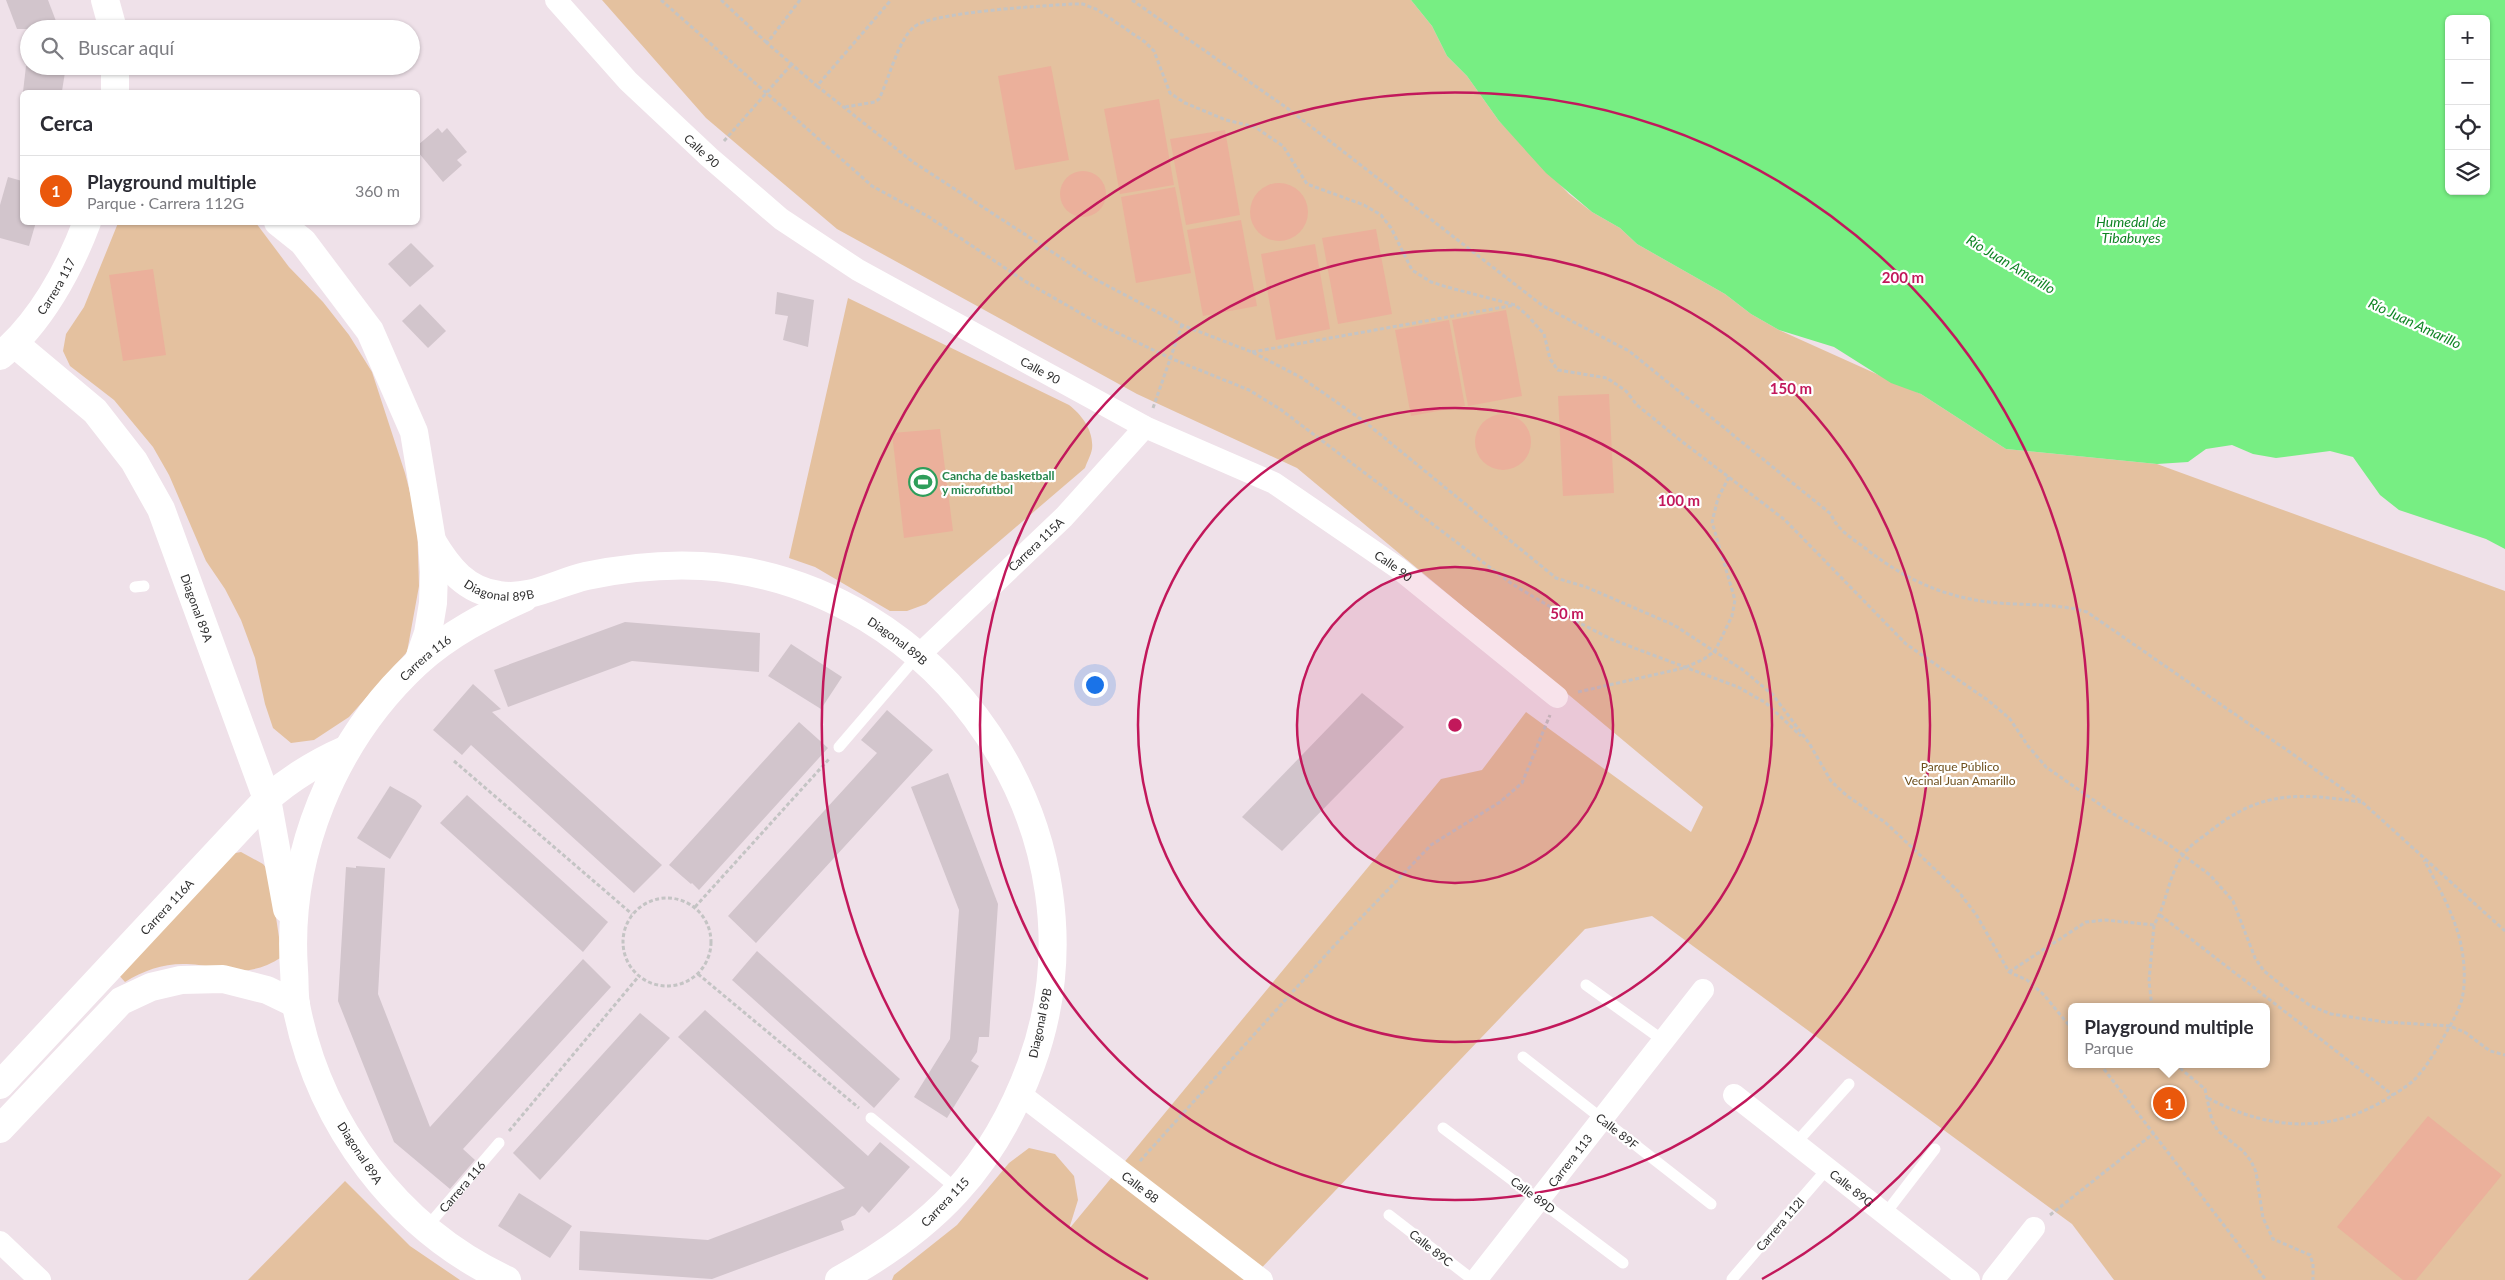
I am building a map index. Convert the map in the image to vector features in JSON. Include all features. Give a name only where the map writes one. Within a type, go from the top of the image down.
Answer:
[{"type":"street","points":[[105,0],[111,20]]},
{"type":"street","name":"Calle 90","points":[[556,0],[628,81],[709,157],[781,220],[858,270],[1145,427],[1274,483],[1398,568],[1557,697]]},
{"type":"street","points":[[115,75],[116,90]]},
{"type":"street","name":"Carrera 117","points":[[7,350],[50,296],[79,244],[86,225]]},
{"type":"street","name":"Diagonal 89B","points":[[282,225],[303,242],[370,331],[414,432],[432,541],[433,603],[428,633],[418,662]]},
{"type":"street","name":"Diagonal 89A","points":[[7,350],[95,410],[134,461],[160,509],[267,799],[292,939],[296,1004],[317,1078],[345,1134],[381,1185],[425,1230],[480,1267],[507,1280]]},
{"type":"street","name":"Carrera 115A","points":[[919,654],[1064,518],[1145,427]]},
{"type":"street","name":"Diagonal 89B","points":[[432,541],[447,567],[470,586],[498,595],[528,596],[584,577],[643,567],[702,566],[751,574],[817,593],[870,620],[919,654],[954,688],[988,733],[1006,763],[1028,812],[1042,858],[1050,906],[1052,954],[1047,1002],[1037,1049],[1020,1094]]},
{"type":"street","name":"Carrera 116","points":[[347,749],[383,698],[418,662],[451,635],[488,614],[528,596]]},
{"type":"street","name":"Diagonal 89A","points":[[292,939],[298,879],[313,821],[347,749]]},
{"type":"street","name":"Carrera 116A","points":[[0,1085],[267,799],[304,770],[347,749]]},
{"type":"street","points":[[267,799],[282,814],[292,819],[313,821]]},
{"type":"street","points":[[0,1128],[121,1001],[151,987],[181,980],[223,979],[267,990],[296,1004]]},
{"type":"street","name":"Carrera 113","points":[[1474,1280],[1664,1041],[1702,990]]},
{"type":"street","name":"Calle 88","points":[[1020,1094],[1125,1177],[1262,1280]]},
{"type":"street","name":"Carrera 115","points":[[839,1280],[881,1257],[908,1237],[959,1191],[1003,1129],[1020,1094]]},
{"type":"street","name":"Calle 89G","points":[[1734,1095],[1969,1280]]},
{"type":"street","points":[[1993,1280],[2034,1228]]},
{"type":"street","points":[[0,1242],[40,1280]]},
{"type":"lane","points":[[839,747],[919,654]]},
{"type":"lane","points":[[1586,985],[1664,1041]]},
{"type":"lane","name":"Calle 89F","points":[[1524,1057],[1711,1204]]},
{"type":"lane","points":[[1795,1144],[1849,1084]]},
{"type":"lane","points":[[871,1118],[959,1191]]},
{"type":"lane","name":"Calle 89D","points":[[1443,1128],[1623,1262]]},
{"type":"lane","name":"Carrera 116","points":[[425,1230],[498,1143]]},
{"type":"lane","points":[[1885,1214],[1934,1149]]},
{"type":"lane","name":"Carrera 112I","points":[[1732,1280],[1827,1169]]},
{"type":"lane","name":"Calle 89C","points":[[1389,1215],[1474,1280]]},
{"type":"path","points":[[661,0],[766,95],[872,186],[929,218],[1024,280],[1101,326],[1170,358],[1249,390],[1280,409],[1512,584],[1613,640],[1738,687],[1766,703],[1809,743]]},
{"type":"path","points":[[721,0],[791,65],[913,162],[1000,220],[1091,276],[1182,325],[1252,352],[1302,378],[1365,422],[1556,578],[1586,587],[1674,625],[1743,670],[1772,695],[1809,743],[1836,786],[1886,823],[1959,892],[1977,916],[2009,972],[2027,980],[2044,994],[2068,1024]]},
{"type":"path","points":[[767,43],[800,0]]},
{"type":"path","points":[[817,86],[891,0]]},
{"type":"path","points":[[1132,0],[1287,108],[1543,306],[1629,351],[1831,514],[1835,525],[1883,563],[1910,578],[1958,598],[2015,604],[2065,606],[2087,612],[2362,802],[2505,931]]},
{"type":"path","points":[[845,107],[875,102],[879,99],[906,36],[914,26],[925,20],[991,11],[1083,4],[1098,10],[1145,42],[1154,51],[1170,93],[1198,110],[1226,120],[1255,127],[1283,146],[1307,184],[1364,205],[1381,215],[1391,228],[1412,270],[1439,284],[1516,305],[1544,334],[1550,358],[1558,370],[1607,378],[1626,391],[1637,405],[1680,440],[1785,520],[1906,644],[1989,701],[2010,719],[2028,746],[2046,767],[2091,799],[2183,855],[2210,875],[2233,901],[2255,958],[2264,971],[2311,1006],[2331,1014],[2353,1019],[2450,1026],[2466,1033],[2490,1051],[2505,1055]]},
{"type":"path","points":[[709,157],[791,65]]},
{"type":"path","points":[[1252,352],[1516,305]]},
{"type":"path","points":[[1145,427],[1182,325]]},
{"type":"path","points":[[1125,1177],[1334,946],[1431,845],[1500,802],[1522,783],[1557,697],[1684,668],[1704,659],[1715,651],[1732,616],[1735,600],[1712,522],[1718,498],[1730,477]]},
{"type":"path","points":[[695,907],[839,747]]},
{"type":"path","points":[[454,761],[632,914]]},
{"type":"path","points":[[2152,1003],[2149,981],[2154,925],[2160,915],[2170,882],[2183,855],[2191,846],[2238,812],[2274,798],[2316,796],[2362,802]]},
{"type":"path","points":[[2208,1098],[2244,1114],[2268,1120],[2318,1125],[2354,1116],[2373,1108],[2413,1081],[2450,1026],[2462,1003],[2464,966],[2462,944],[2457,925],[2422,857]]},
{"type":"path","points":[[662,897],[686,901],[695,907],[705,918],[711,932],[712,947],[707,962],[698,974],[681,984],[663,986],[650,983],[639,976],[630,966],[624,954],[622,940],[625,926],[632,914],[651,900],[662,897]]},
{"type":"path","points":[[2160,915],[2393,1094]]},
{"type":"path","points":[[2009,972],[2086,922],[2105,920],[2154,925]]},
{"type":"path","points":[[698,974],[871,1118]]},
{"type":"path","points":[[498,1143],[639,976]]},
{"type":"path","points":[[2103,1068],[2266,1280]]},
{"type":"path","points":[[2180,1068],[2205,1089],[2212,1121],[2218,1131],[2243,1151],[2251,1161],[2256,1172],[2263,1218],[2273,1239],[2310,1256],[2313,1280]]},
{"type":"path","points":[[2034,1228],[2154,1133]]},
{"type":"path","points":[[2261,1274],[2270,1280]]},
{"type":"green space","name":"Parque Público Vecinal Juan Amarillo","points":[[602,0],[1411,0],[1432,26],[1447,56],[1467,76],[1499,121],[1569,194],[1592,212],[1620,228],[1637,244],[1725,294],[1751,314],[1779,330],[1921,394],[2006,449],[2157,464],[2505,591],[2505,1280],[2114,1280],[2072,1224],[1652,916],[1585,929],[1250,1280],[892,1280],[894,1275],[957,1225],[1009,1163],[1029,1148],[1055,1154],[1074,1176],[1078,1200],[1069,1229],[1441,779],[1482,770],[1526,712],[1691,832],[1703,807],[1297,468],[1137,394],[837,229],[706,118]]},
{"type":"green space","points":[[117,225],[258,225],[289,267],[323,302],[349,335],[372,372],[405,473],[417,520],[419,586],[407,652],[349,717],[314,740],[291,743],[273,728],[265,704],[255,658],[241,620],[225,589],[206,561],[169,475],[153,447],[114,400],[70,366],[63,351],[66,334],[84,307]]},
{"type":"green space","points":[[848,298],[1069,405],[1083,419],[1091,436],[1092,449],[1085,468],[926,604],[907,611],[890,611],[815,567],[789,558]]},
{"type":"green space","points":[[241,852],[263,864],[269,871],[282,957],[269,964],[246,970],[187,964],[163,966],[147,971],[125,982],[116,972],[230,854]]},
{"type":"green space","points":[[345,1181],[410,1246],[460,1280],[248,1280]]},
{"type":"shaded area","points":[[1051,66],[1069,160],[1015,170],[998,76]]},
{"type":"shaded area","points":[[1159,99],[1174,185],[1120,194],[1104,109]]},
{"type":"shaded area","points":[[1225,130],[1240,215],[1186,225],[1170,139]]},
{"type":"shaded area","points":[[1083,171],[1096,175],[1102,181],[1106,194],[1102,207],[1096,213],[1083,217],[1070,213],[1064,207],[1060,194],[1064,181],[1070,175]]},
{"type":"shaded area","points":[[1273,183],[1285,183],[1300,191],[1308,206],[1308,218],[1300,233],[1285,241],[1273,241],[1258,233],[1250,218],[1250,206],[1258,191]]},
{"type":"shaded area","points":[[1175,187],[1191,273],[1136,283],[1121,197]]},
{"type":"shaded area","points":[[1241,220],[1257,306],[1203,316],[1187,230]]},
{"type":"shaded area","points":[[1376,229],[1392,314],[1338,324],[1322,238]]},
{"type":"shaded area","points":[[1315,244],[1330,329],[1276,340],[1261,254]]},
{"type":"shaded area","points":[[153,269],[166,355],[123,361],[109,275]]},
{"type":"shaded area","points":[[1506,310],[1522,396],[1468,406],[1452,320]]},
{"type":"shaded area","points":[[1449,320],[1465,406],[1411,416],[1395,330]]},
{"type":"shaded area","points":[[1609,394],[1614,493],[1563,496],[1558,396]]},
{"type":"shaded area","points":[[1503,414],[1514,416],[1523,422],[1529,431],[1531,442],[1529,453],[1523,462],[1514,468],[1503,470],[1492,468],[1483,462],[1477,453],[1475,442],[1477,431],[1483,422],[1492,416]]},
{"type":"shaded area","name":"Cancha de basketball y microfutbol","points":[[940,429],[953,531],[904,538],[892,433]]},
{"type":"shaded area","points":[[2428,1116],[2502,1175],[2416,1280],[2403,1280],[2337,1227]]},
{"type":"water","name":"Humedal de Tibabuyes","points":[[1411,0],[2505,0],[2505,549],[2486,539],[2399,510],[2380,495],[2353,457],[2330,451],[2276,458],[2253,454],[2232,445],[2206,449],[2188,462],[2157,464],[2006,449],[1921,394],[1891,383],[1834,347],[1779,330],[1751,314],[1725,294],[1637,244],[1620,228],[1592,212],[1546,173],[1499,121],[1467,76],[1447,56],[1432,26]]},
{"type":"building","points":[[6,0],[48,0],[56,20],[20,20],[20,29],[17,29]]},
{"type":"building","points":[[25,75],[65,75],[62,90],[23,90]]},
{"type":"building","points":[[438,128],[442,133],[447,128],[467,152],[457,160],[462,165],[443,182],[420,154],[420,143]]},
{"type":"building","points":[[8,177],[20,180],[20,225],[35,225],[29,246],[0,238],[0,205]]},
{"type":"building","points":[[411,243],[434,266],[410,287],[388,264]]},
{"type":"building","points":[[777,292],[814,300],[808,347],[783,340],[788,316],[775,314]]},
{"type":"building","points":[[420,304],[446,331],[428,348],[402,321]]},
{"type":"building","points":[[625,622],[760,633],[759,672],[632,661],[508,707],[494,670]]},
{"type":"building","points":[[791,644],[842,677],[821,709],[768,676]]},
{"type":"building","points":[[473,684],[501,709],[492,712],[662,865],[634,893],[471,745],[462,755],[433,730]]},
{"type":"building","points":[[1362,693],[1404,727],[1282,851],[1242,817]]},
{"type":"building","points":[[887,710],[933,750],[756,943],[728,916],[877,753],[861,740]]},
{"type":"building","points":[[799,722],[828,748],[699,890],[669,865]]},
{"type":"building","points":[[948,773],[998,904],[989,1037],[979,1037],[977,1052],[971,1061],[979,1066],[947,1118],[914,1097],[950,1039],[959,910],[911,787]]},
{"type":"building","points":[[390,786],[422,806],[390,859],[357,838]]},
{"type":"building","points":[[467,795],[608,922],[583,952],[440,823]]},
{"type":"building","points":[[356,866],[385,868],[378,994],[430,1127],[583,959],[611,987],[463,1149],[475,1160],[450,1189],[394,1142],[338,1001],[346,867],[356,868]]},
{"type":"building","points":[[757,951],[900,1079],[874,1108],[732,980]]},
{"type":"building","points":[[705,1010],[868,1156],[880,1142],[910,1167],[869,1213],[862,1206],[855,1215],[841,1221],[844,1230],[712,1279],[579,1270],[580,1231],[708,1240],[845,1188],[678,1037]]},
{"type":"building","points":[[640,1013],[670,1038],[540,1180],[513,1153]]},
{"type":"building","points":[[519,1193],[572,1226],[550,1258],[498,1226]]},
{"type":"place","name":"Cancha de basketball y microfutbol","points":[[923,482]]},
{"type":"place","name":"Playground multiple","points":[[2169,1103]]},
{"type":"water label","name":"Río Juan Amarillo","points":[[2011,264]]},
{"type":"water label","name":"Río Juan Amarillo","points":[[2415,323]]}]
